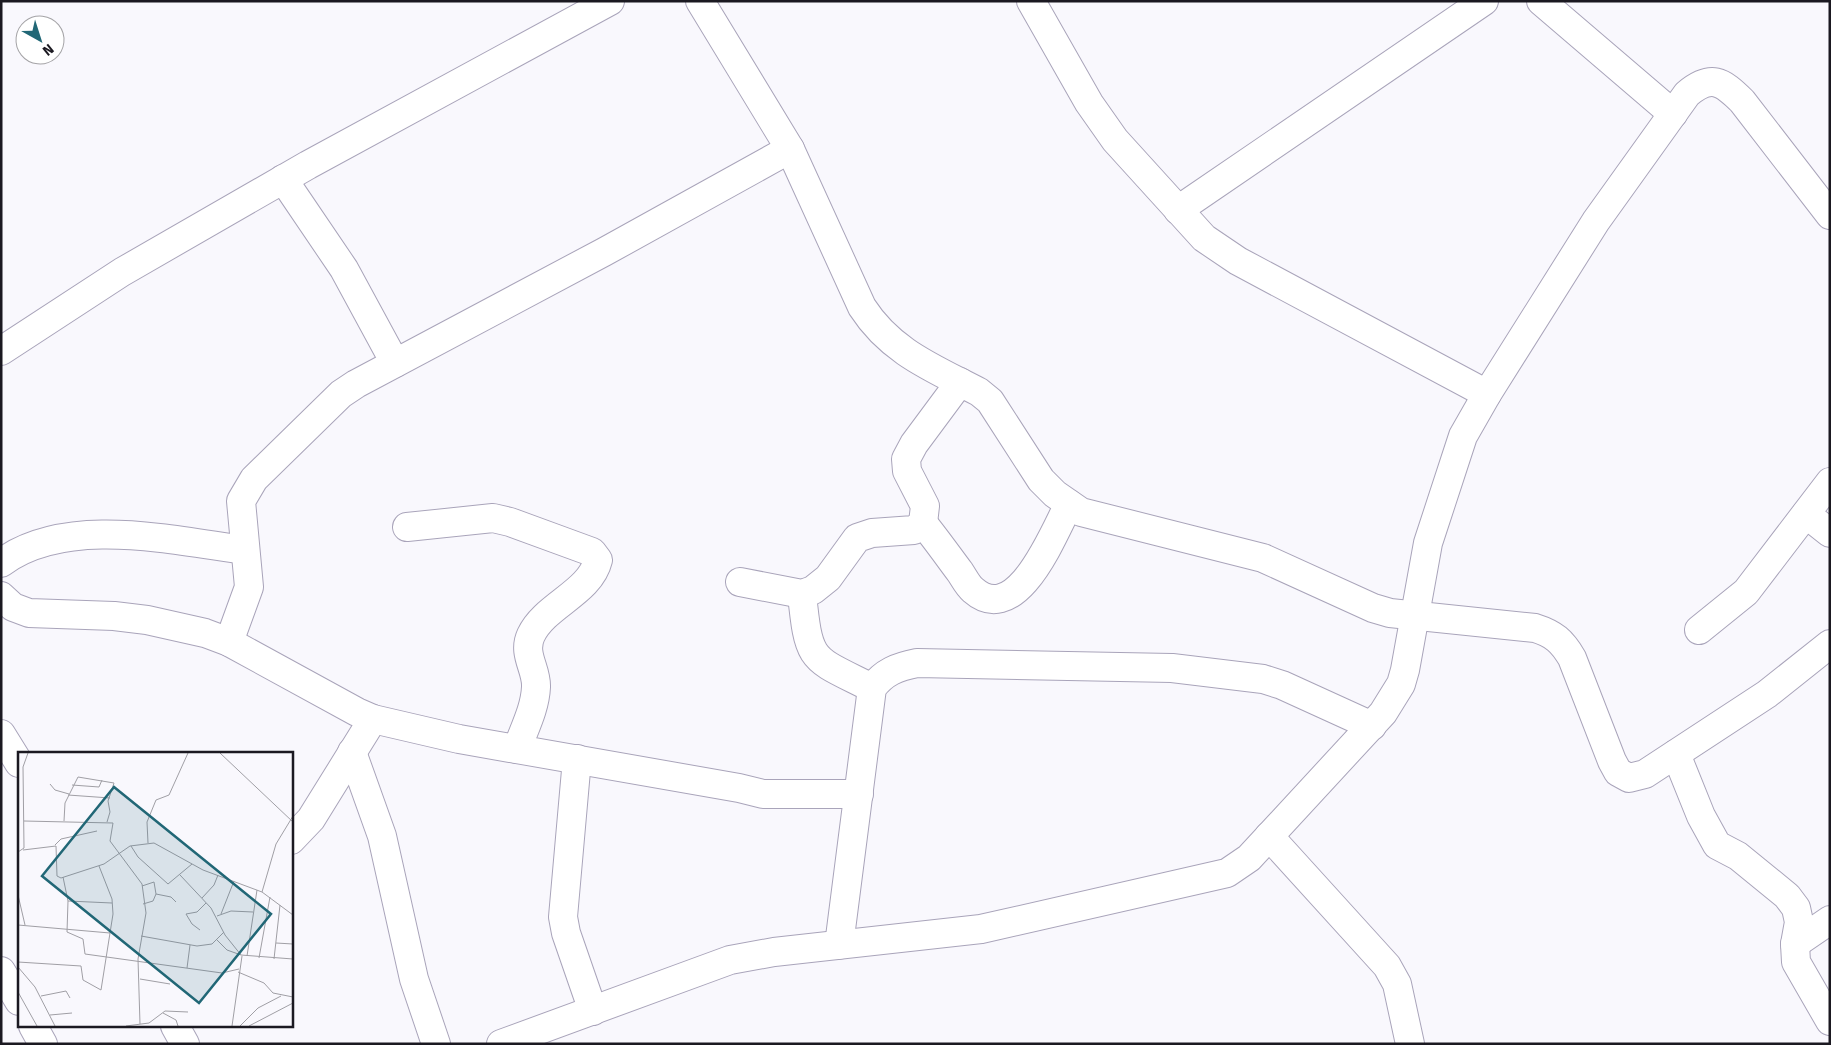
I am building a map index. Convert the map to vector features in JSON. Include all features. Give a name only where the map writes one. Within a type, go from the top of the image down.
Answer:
[{"type":"street","points":[[1,351],[122,272],[283,179],[610,1]]},
{"type":"street","points":[[700,1],[790,149],[862,307],[875,326],[902,350],[990,401],[1041,480],[1081,512],[1263,558],[1374,608],[1390,613],[1535,628],[1552,633],[1564,644],[1572,658],[1612,761],[1618,772],[1629,778],[1645,774],[1767,694],[1830,644]]},
{"type":"street","points":[[1031,1],[1089,103],[1110,133],[1204,238],[1238,261],[1487,394]]},
{"type":"street","points":[[1178,210],[1484,1]]},
{"type":"street","points":[[1541,1],[1673,114]]},
{"type":"street","points":[[501,1044],[730,960],[774,952],[981,929],[1227,873],[1249,858],[1372,726],[1383,714],[1401,684],[1428,544],[1463,436],[1487,394],[1596,221],[1687,94],[1699,84],[1714,81],[1728,87],[1742,101],[1830,215]]},
{"type":"street","points":[[230,642],[249,587],[241,501],[254,479],[341,394],[356,384],[604,252],[790,149]]},
{"type":"street","points":[[283,179],[344,269],[395,363]]},
{"type":"street","points":[[960,382],[914,444],[906,459],[907,471],[925,506],[923,523],[974,590],[987,598],[1002,598],[1015,592],[1028,579],[1069,504]]},
{"type":"street","points":[[1699,630],[1746,592],[1830,482]]},
{"type":"street","points":[[1806,514],[1830,533]]},
{"type":"street","points":[[407,527],[493,518],[510,522],[592,552],[598,560],[595,572],[538,623],[530,637],[527,652],[536,684],[535,701],[517,749]]},
{"type":"street","points":[[740,582],[802,594],[813,590],[828,578],[857,538],[872,532],[914,530],[923,523]]},
{"type":"street","points":[[1,563],[11,556],[46,542],[106,533],[245,550]]},
{"type":"street","points":[[802,594],[806,636],[813,654],[824,664],[872,688]]},
{"type":"street","points":[[1,596],[14,607],[29,613],[114,616],[147,620],[204,633],[230,642],[357,712],[373,718],[459,739],[763,794],[859,794]]},
{"type":"street","points":[[839,945],[859,794],[867,709],[872,688],[880,676],[899,666],[917,663],[1172,668],[1262,679],[1282,685],[1372,726]]},
{"type":"street","points":[[292,839],[311,819],[373,718]]},
{"type":"street","points":[[1,734],[18,761]]},
{"type":"street","points":[[352,752],[382,836],[414,979],[436,1044]]},
{"type":"street","points":[[1676,754],[1705,824],[1717,845],[1738,856],[1787,896],[1796,908],[1799,922],[1795,944],[1796,962],[1830,1021]]},
{"type":"street","points":[[577,760],[563,917],[566,933],[593,1011]]},
{"type":"street","points":[[1270,836],[1387,966],[1397,984],[1410,1044]]},
{"type":"street","points":[[1795,944],[1830,920]]},
{"type":"street","points":[[1,971],[18,999]]},
{"type":"street","points":[[34,1028],[43,1044]]},
{"type":"street","points":[[176,1028],[185,1044]]}]
